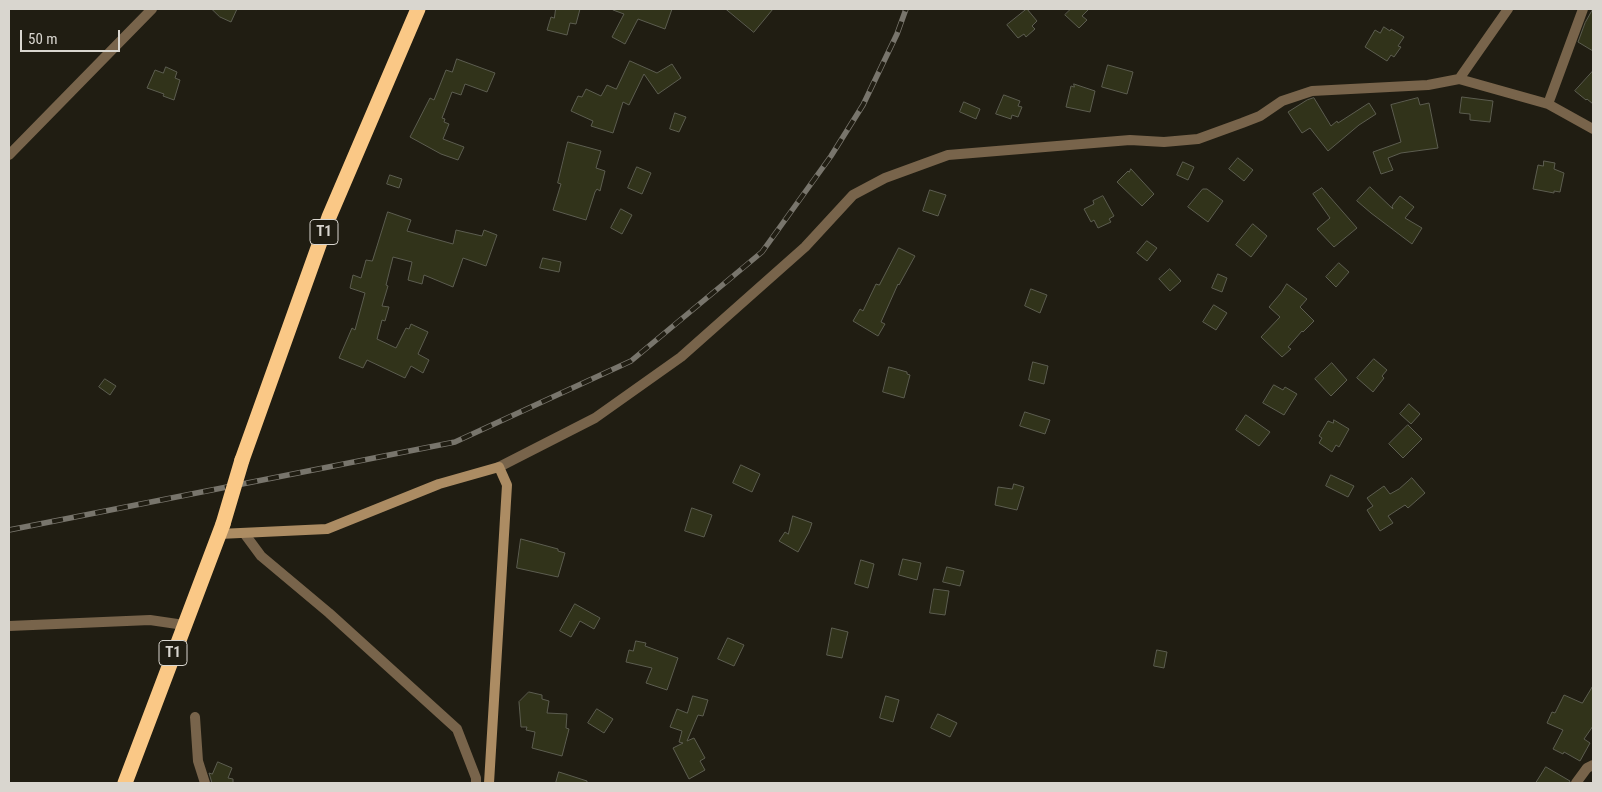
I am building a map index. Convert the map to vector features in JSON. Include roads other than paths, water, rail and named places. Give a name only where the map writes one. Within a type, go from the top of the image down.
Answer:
[{"type":"highway","name":"T1","points":[[125,783],[221,529],[242,460],[329,217],[418,9]]},
{"type":"street","points":[[9,155],[152,9]]},
{"type":"street","points":[[1459,79],[1508,9]]},
{"type":"street","points":[[1548,104],[1583,9]]},
{"type":"street","points":[[221,529],[244,533],[327,529],[439,484],[499,467],[595,418],[682,357],[805,247],[853,195],[885,178],[948,155],[1130,140],[1164,142],[1198,139],[1260,116],[1282,101],[1312,91],[1428,85],[1459,79],[1548,104],[1593,129]]},
{"type":"street","points":[[489,783],[508,485],[499,467]]},
{"type":"street","points":[[244,533],[261,556],[329,613],[457,729],[476,778],[476,783]]},
{"type":"street","points":[[9,626],[150,620],[184,625]]},
{"type":"street","points":[[195,717],[198,761],[205,783]]},
{"type":"street","points":[[1576,783],[1586,768],[1593,764]]},
{"type":"railway","points":[[9,530],[455,442],[631,361],[762,252],[831,156],[863,105],[897,34],[906,9]]}]
